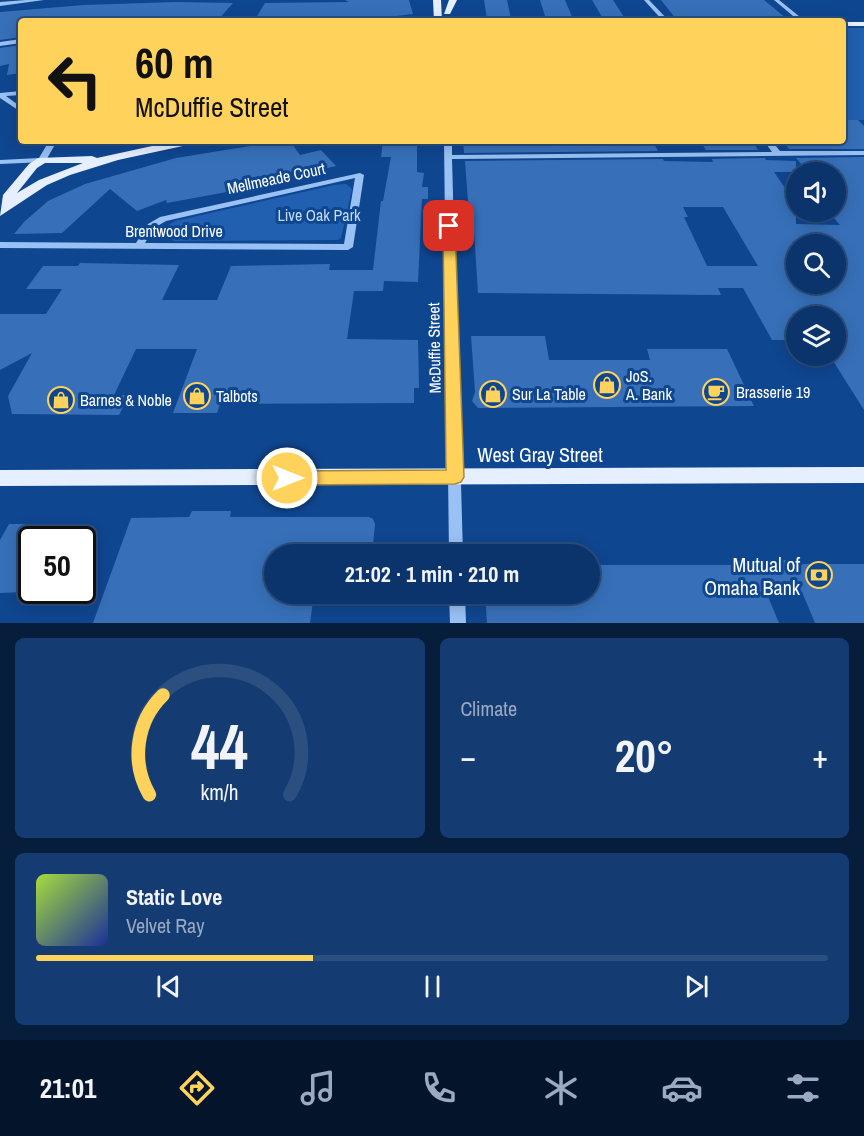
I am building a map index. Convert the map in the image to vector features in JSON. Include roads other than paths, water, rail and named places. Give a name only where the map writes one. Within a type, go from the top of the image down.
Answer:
[{"type":"main road","points":[[447,0],[447,17]]},
{"type":"main road","points":[[447,17],[453,0]]},
{"type":"main road","points":[[436,2],[438,18]]},
{"type":"main road","points":[[846,24],[864,24]]},
{"type":"main road","points":[[4,209],[9,195],[33,166],[42,160],[102,159],[177,144]]},
{"type":"main road","points":[[4,209],[53,179],[102,159]]},
{"type":"main road","name":"West Gray Street","points":[[0,478],[864,475]]},
{"type":"street","points":[[0,4],[42,0]]},
{"type":"street","points":[[646,0],[663,18]]},
{"type":"street","points":[[776,0],[798,18]]},
{"type":"street","points":[[0,44],[18,41]]},
{"type":"street","points":[[0,95],[18,93]]},
{"type":"street","points":[[0,95],[18,108]]},
{"type":"street","points":[[0,162],[42,160],[51,144]]},
{"type":"street","name":"McDuffie Street","points":[[447,144],[456,544]]},
{"type":"street","points":[[770,144],[778,154]]},
{"type":"street","points":[[448,157],[864,153]]},
{"type":"street","name":"Mellmeade Court","points":[[139,246],[151,226],[163,219],[360,175],[348,247]]},
{"type":"street","name":"Brentwood Drive","points":[[0,245],[348,247]]},
{"type":"street","points":[[457,604],[458,623]]},
{"type":"place","name":"JoS. A. Bank","points":[[607,385]]},
{"type":"place","name":"Brasserie 19","points":[[716,392]]},
{"type":"place","name":"Sur La Table","points":[[493,394]]},
{"type":"place","name":"Talbots","points":[[197,396]]},
{"type":"place","name":"Barnes & Noble","points":[[61,400]]},
{"type":"place","name":"Mutual of Omaha Bank","points":[[819,575]]},
{"type":"park label","name":"Live Oak Park","points":[[319,215]]}]
